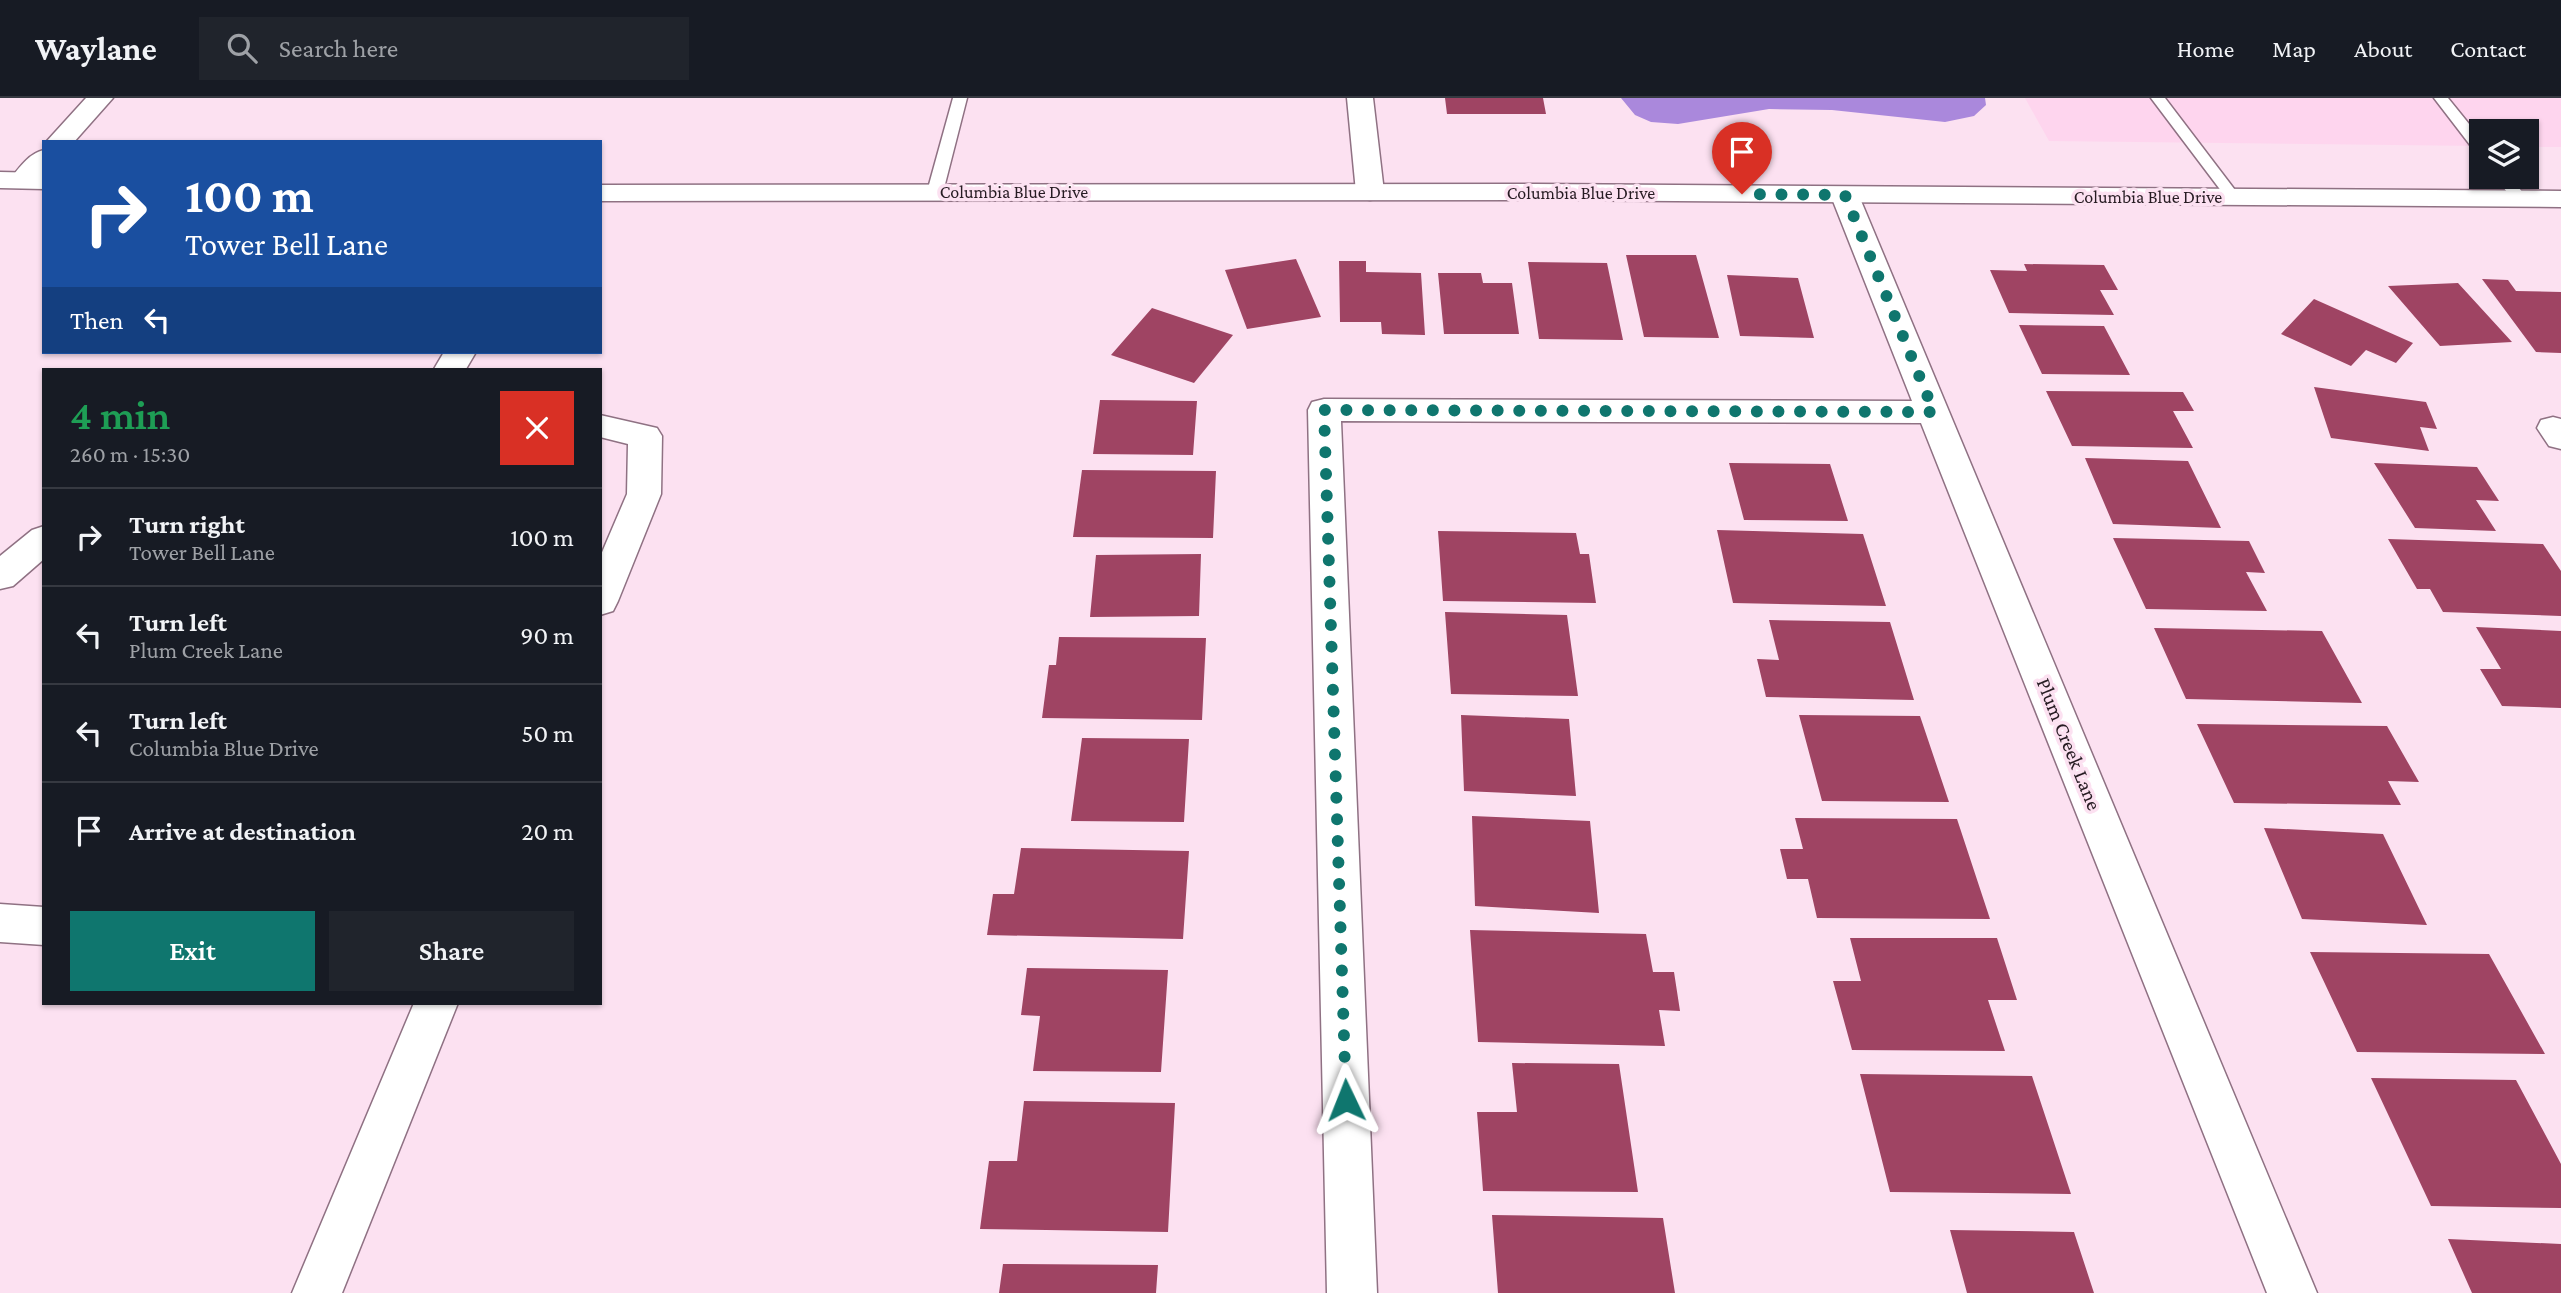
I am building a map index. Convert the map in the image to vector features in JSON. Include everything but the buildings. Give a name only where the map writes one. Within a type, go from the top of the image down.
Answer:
[{"type":"street","points":[[61,140],[100,98]]},
{"type":"street","points":[[1360,98],[1370,192]]},
{"type":"street","points":[[22,181],[42,160]]},
{"type":"street","name":"Columbia Blue Drive","points":[[602,194],[1370,192],[2561,199]]},
{"type":"street","name":"Plum Creek Lane","points":[[1845,195],[2292,1293]]},
{"type":"street","points":[[1352,1293],[1324,410],[1934,412]]},
{"type":"street","points":[[602,425],[645,436],[644,494],[602,596]]},
{"type":"street","points":[[0,576],[42,541]]},
{"type":"street","points":[[0,923],[42,926]]},
{"type":"street","points":[[317,1293],[435,1005]]},
{"type":"lane","points":[[935,192],[960,98]]},
{"type":"lane","points":[[2158,98],[2233,197]]},
{"type":"lane","points":[[2441,98],[2469,134]]},
{"type":"lane","points":[[2512,189],[2520,199]]},
{"type":"shaded area","points":[[1621,98],[1985,98],[1986,105],[1974,116],[1945,122],[1832,110],[1769,109],[1678,124],[1651,122],[1635,115]]},
{"type":"shaded area","points":[[2025,98],[2561,98],[2561,147],[2539,147],[2539,119],[2469,119],[2469,146],[2049,141]]},
{"type":"route","points":[[1346,1100],[1324,410],[1934,412],[1845,195],[1742,194]]}]
